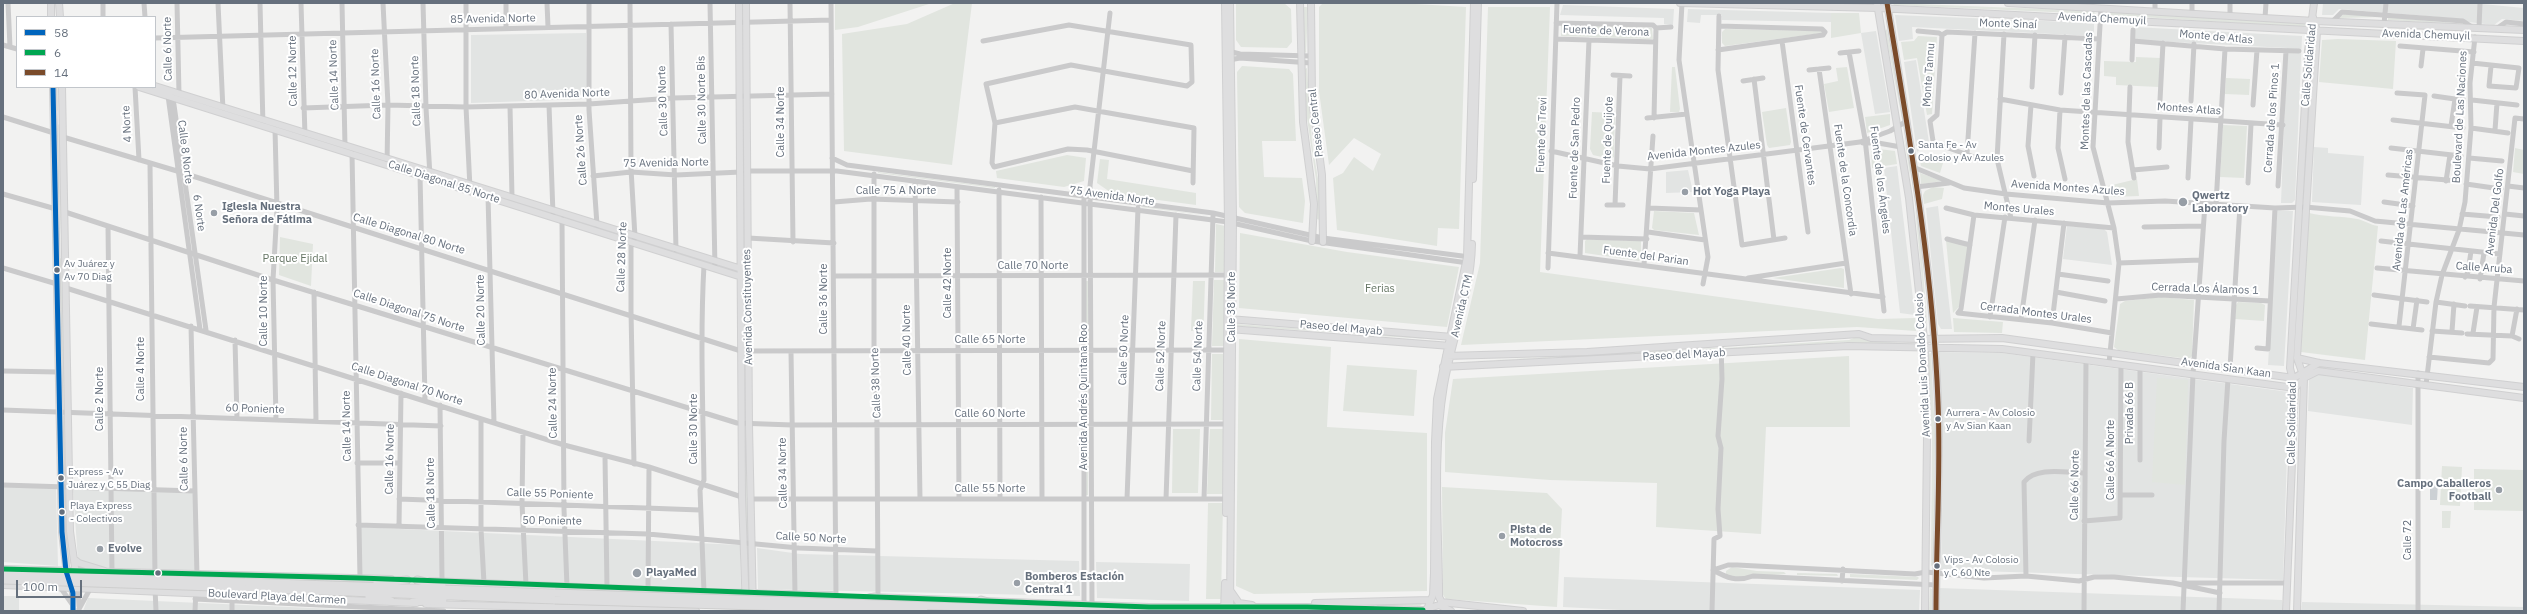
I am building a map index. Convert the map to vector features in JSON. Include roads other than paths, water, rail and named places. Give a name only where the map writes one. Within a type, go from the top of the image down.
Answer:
[{"type":"highway","points":[[3,574],[244,589],[352,586],[460,590],[735,605],[924,611]]},
{"type":"highway","points":[[3,580],[464,597],[555,596],[729,599],[1084,609]]},
{"type":"highway","points":[[352,586],[407,580]]},
{"type":"highway","points":[[417,580],[460,590]]},
{"type":"highway","points":[[347,592],[392,601]]},
{"type":"highway","points":[[729,599],[750,596],[865,599],[876,597]]},
{"type":"highway","points":[[413,602],[464,597]]},
{"type":"highway","points":[[981,600],[995,604],[1113,608],[1125,611]]},
{"type":"highway","points":[[735,605],[745,608],[801,611]]},
{"type":"main road","points":[[59,3],[60,14]]},
{"type":"main road","name":"Avenida Constituyentes","points":[[739,3],[742,497],[746,611]]},
{"type":"main road","name":"Avenida Constituyentes","points":[[746,3],[748,98],[749,425],[750,499],[754,593],[753,611]]},
{"type":"main road","name":"Calle 38 Norte","points":[[1225,3],[1228,51]]},
{"type":"main road","name":"Calle 38 Norte","points":[[1227,610],[1230,329],[1228,51],[1230,3]]},
{"type":"main road","name":"Paseo Central","points":[[1300,3],[1303,122],[1314,204],[1312,238]]},
{"type":"main road","name":"Paseo Central","points":[[1311,3],[1312,99],[1325,202],[1323,240]]},
{"type":"main road","name":"Avenida CTM","points":[[1469,260],[1468,244],[1474,3]]},
{"type":"main road","name":"Avenida CTM","points":[[1425,609],[1433,595],[1435,434],[1438,399],[1469,260],[1478,3]]},
{"type":"main road","name":"Avenida Chemuyil","points":[[1681,3],[1878,5],[2310,31],[2475,37],[2524,41]]},
{"type":"main road","name":"Avenida Chemuyil","points":[[2008,3],[2078,5],[2101,8],[2118,6],[2155,10],[2332,22],[2524,30]]},
{"type":"main road","points":[[2313,20],[2314,3]]},
{"type":"main road","name":"Avenida Luis Donaldo Colosio","points":[[1878,5],[1907,179],[1925,349],[1927,437],[1925,611]]},
{"type":"main road","points":[[52,16],[51,6],[56,7],[60,14]]},
{"type":"main road","name":"Avenida Luis Donaldo Colosio","points":[[1888,6],[1919,203],[1935,349],[1939,437],[1936,611]]},
{"type":"main road","name":"Calle Solidaridad","points":[[2297,611],[2303,375],[2297,358],[2305,207],[2317,31],[2313,20]]},
{"type":"main road","name":"Calle Solidaridad","points":[[2286,611],[2295,388],[2294,378],[2290,368],[2298,206],[2310,31],[2313,20]]},
{"type":"main road","points":[[1881,26],[1891,24]]},
{"type":"main road","name":"Calle Diagonal 85 Norte","points":[[156,86],[223,110],[305,136],[352,154],[387,161],[420,175],[430,175]]},
{"type":"main road","points":[[53,88],[62,532],[66,571],[74,588]]},
{"type":"main road","points":[[62,88],[70,487],[76,572],[74,588]]},
{"type":"main road","name":"Calle Diagonal 85 Norte","points":[[142,88],[170,97],[223,110]]},
{"type":"main road","points":[[54,109],[58,112],[62,111]]},
{"type":"main road","points":[[54,126],[59,123],[62,128]]},
{"type":"main road","name":"Calle Diagonal 85 Norte","points":[[263,123],[275,129],[345,146],[430,175],[470,187],[512,197],[597,224],[704,265],[748,279]]},
{"type":"main road","points":[[1907,179],[1916,187]]},
{"type":"main road","name":"Calle Diagonal 85 Norte","points":[[470,187],[488,196],[562,219],[748,271]]},
{"type":"main road","points":[[1910,204],[1919,203]]},
{"type":"main road","points":[[56,236],[60,240],[65,237]]},
{"type":"main road","points":[[57,258],[61,256],[65,259]]},
{"type":"main road","name":"Paseo del Mayab","points":[[1229,319],[1453,337]]},
{"type":"main road","name":"Paseo del Mayab","points":[[1230,329],[1450,346]]},
{"type":"main road","name":"Paseo del Mayab","points":[[1448,356],[1817,339],[1852,334],[1924,339]]},
{"type":"main road","points":[[1966,338],[1967,349]]},
{"type":"main road","name":"Avenida Sian Kaan","points":[[1924,339],[2002,338],[2230,368],[2294,378]]},
{"type":"main road","name":"Paseo del Mayab","points":[[1446,367],[1848,346],[1925,349]]},
{"type":"main road","name":"Avenida Sian Kaan","points":[[1925,349],[2002,349],[2295,388]]},
{"type":"main road","points":[[2297,358],[2319,363],[2427,374],[2524,387]]},
{"type":"main road","points":[[2295,388],[2303,375],[2319,363]]},
{"type":"main road","name":"Avenida CTM","points":[[1443,604],[1439,585],[1439,433],[1446,367]]},
{"type":"main road","points":[[2294,378],[2318,371],[2524,398]]},
{"type":"main road","name":"Calle 38 Norte","points":[[1227,610],[1229,588],[1228,499]]},
{"type":"main road","points":[[74,559],[79,563],[110,572]]},
{"type":"main road","name":"Boulevard Playa del Carmen","points":[[3,569],[360,578],[704,592],[981,600],[1084,609],[1187,608],[1227,610],[1306,607],[1372,610],[1425,609],[1433,605],[1443,604],[1523,611]]},
{"type":"main road","points":[[2287,583],[2298,584]]},
{"type":"main road","name":"Boulevard Playa del Carmen","points":[[3,585],[155,591],[195,596],[232,598],[244,589],[275,597],[303,601],[380,607],[392,601],[413,602],[431,609],[528,608],[696,611]]},
{"type":"main road","points":[[1229,588],[1234,598],[1239,603],[1257,608]]},
{"type":"main road","points":[[244,589],[250,602]]},
{"type":"main road","points":[[704,592],[711,601],[709,611]]},
{"type":"main road","points":[[781,594],[778,600],[781,611]]},
{"type":"main road","points":[[2287,596],[2298,597]]},
{"type":"main road","points":[[267,603],[275,597]]},
{"type":"main road","points":[[1306,607],[1312,604],[1429,600]]},
{"type":"main road","points":[[1443,604],[1452,611]]},
{"type":"main road","points":[[1187,608],[1194,611]]},
{"type":"main road","points":[[1249,611],[1257,608]]},
{"type":"street","points":[[8,3],[10,47]]},
{"type":"street","points":[[103,3],[103,16]]},
{"type":"street","points":[[144,3],[145,16]]},
{"type":"street","name":"Calle 6 Norte","points":[[177,3],[179,94]]},
{"type":"street","points":[[218,3],[223,110]]},
{"type":"street","points":[[260,3],[263,123]]},
{"type":"street","name":"Calle 12 Norte","points":[[301,3],[305,136]]},
{"type":"street","name":"Calle 14 Norte","points":[[342,3],[345,146]]},
{"type":"street","name":"Calle 16 Norte","points":[[383,3],[388,105],[387,161]]},
{"type":"street","name":"Calle 18 Norte","points":[[423,3],[430,175]]},
{"type":"street","points":[[466,3],[466,107],[470,187]]},
{"type":"street","points":[[506,3],[506,28]]},
{"type":"street","points":[[547,3],[548,27]]},
{"type":"street","name":"Calle 26 Norte","points":[[589,3],[589,104],[597,224]]},
{"type":"street","name":"Calle 28 Norte","points":[[630,3],[631,172],[634,239],[631,315],[634,389],[634,464]]},
{"type":"street","name":"Calle 30 Norte Bis","points":[[710,3],[715,269]]},
{"type":"street","name":"Calle 34 Norte","points":[[790,3],[792,96],[792,242]]},
{"type":"street","name":"Calle 36 Norte","points":[[831,3],[832,158],[834,170],[836,595]]},
{"type":"street","name":"Fuente de Trevi","points":[[1548,268],[1557,3]]},
{"type":"street","points":[[1681,3],[1680,60],[1708,257],[1702,284]]},
{"type":"street","points":[[2155,3],[2155,10]]},
{"type":"street","points":[[2192,3],[2192,12]]},
{"type":"street","points":[[2230,3],[2230,15]]},
{"type":"street","points":[[2265,18],[2266,3]]},
{"type":"street","points":[[2384,24],[2386,3]]},
{"type":"street","points":[[2332,22],[2342,12],[2463,21],[2476,28],[2480,3]]},
{"type":"street","name":"Montes de las Cascadas","points":[[2101,8],[2093,147],[2114,228],[2119,263],[2109,363]]},
{"type":"street","name":"Avenida Andrés Quintana Roo","points":[[1092,608],[1090,203],[1088,196],[1110,13]]},
{"type":"street","points":[[1719,16],[1718,70],[1742,245],[1784,238]]},
{"type":"street","name":"85 Avenida Norte","points":[[156,38],[831,20]]},
{"type":"street","name":"Fuente de Verona","points":[[1556,22],[1654,25],[1656,28],[1671,26]]},
{"type":"street","points":[[2496,29],[2506,22],[2524,24]]},
{"type":"street","name":"Calle 30 Norte","points":[[671,24],[676,175],[676,250]]},
{"type":"street","points":[[983,41],[1069,24],[1191,45],[1192,82],[1187,86],[1071,65],[986,84],[995,123],[992,162],[994,167],[1068,149],[1093,152],[1193,171]]},
{"type":"street","points":[[1718,50],[1823,35],[1825,32],[1822,29],[1719,26]]},
{"type":"street","points":[[1654,118],[1656,28]]},
{"type":"street","points":[[2132,60],[2133,30]]},
{"type":"street","name":"Monte Sinaí","points":[[1918,31],[1939,32],[1942,35],[1947,32],[2099,39]]},
{"type":"street","points":[[1967,154],[1970,94],[1976,33]]},
{"type":"street","points":[[1990,317],[2008,217],[2006,194],[1997,159],[2004,34]]},
{"type":"street","name":"Monte Tannu","points":[[1942,35],[1937,115],[1930,121],[1933,141],[1937,144],[1977,158],[1997,159]]},
{"type":"street","points":[[2032,87],[2034,35]]},
{"type":"street","points":[[2061,94],[2065,37]]},
{"type":"street","name":"Boulevard de Las Naciones","points":[[2426,385],[2436,302],[2442,275],[2459,230],[2462,214],[2469,158],[2472,63],[2475,37]]},
{"type":"street","name":"Fuente de Verona","points":[[1556,39],[1655,42]]},
{"type":"street","name":"Fuente de San Pedro","points":[[1580,256],[1586,159],[1589,40]]},
{"type":"street","name":"Fuente de Cervantes","points":[[1782,41],[1808,232]]},
{"type":"street","name":"Monte de Atlas","points":[[2133,41],[2194,44],[2225,49],[2299,51]]},
{"type":"street","points":[[2160,100],[2163,43]]},
{"type":"street","points":[[2191,102],[2194,44]]},
{"type":"street","points":[[3,45],[16,49]]},
{"type":"street","points":[[2400,46],[2474,52]]},
{"type":"street","points":[[2216,204],[2225,49]]},
{"type":"street","points":[[2421,66],[2423,49]]},
{"type":"street","points":[[2253,105],[2257,50]]},
{"type":"street","points":[[1228,51],[1301,59],[1311,63]]},
{"type":"street","points":[[1840,53],[1859,51]]},
{"type":"street","name":"Cerrada de los Pinos 1","points":[[2278,186],[2283,125],[2286,51]]},
{"type":"street","name":"Fuente de los Ángeles","points":[[1850,52],[1884,311]]},
{"type":"street","points":[[1228,60],[1240,58],[1301,59],[1311,56]]},
{"type":"street","points":[[2472,63],[2519,68],[2516,88],[2489,86],[2491,66]]},
{"type":"street","points":[[1809,70],[1829,68]]},
{"type":"street","name":"Fuente de la Concordia","points":[[1819,69],[1851,294]]},
{"type":"street","points":[[1613,75],[1630,76]]},
{"type":"street","name":"Fuente de Quijote","points":[[1615,205],[1618,166],[1620,76]]},
{"type":"street","points":[[1743,81],[1763,78]]},
{"type":"street","points":[[1754,79],[1774,240]]},
{"type":"street","points":[[2130,87],[2128,142],[2134,178]]},
{"type":"street","name":"4 Norte","points":[[135,88],[139,160]]},
{"type":"street","name":"Avenida de Las Américas","points":[[2397,92],[2425,95],[2399,326]]},
{"type":"street","name":"80 Avenida Norte","points":[[303,108],[388,105],[466,107],[589,104],[673,98],[748,98],[832,94]]},
{"type":"street","points":[[2434,96],[2463,99]]},
{"type":"street","name":"Calle 8 Norte","points":[[170,97],[177,171],[200,329]]},
{"type":"street","name":"6 Norte","points":[[170,97],[184,174],[206,330]]},
{"type":"street","points":[[2000,99],[2060,110],[2095,113]]},
{"type":"street","points":[[2451,126],[2455,99]]},
{"type":"street","points":[[2472,100],[2517,105]]},
{"type":"street","points":[[2495,130],[2497,103]]},
{"type":"street","points":[[549,105],[553,216]]},
{"type":"street","points":[[2031,105],[2028,146],[2034,176]]},
{"type":"street","points":[[510,106],[512,197]]},
{"type":"street","points":[[995,123],[1074,107],[1194,128],[1193,183]]},
{"type":"street","points":[[2060,110],[2058,148],[2065,179]]},
{"type":"street","name":"Montes Atlas","points":[[2095,113],[2283,125]]},
{"type":"street","points":[[1647,118],[1687,114]]},
{"type":"street","points":[[3,117],[54,133]]},
{"type":"street","points":[[2159,148],[2160,118]]},
{"type":"street","name":"Avenida Del Golfo","points":[[2429,357],[2489,363],[2492,359],[2494,308],[2515,118],[2524,119]]},
{"type":"street","points":[[2188,178],[2191,120]]},
{"type":"street","points":[[2393,120],[2463,128]]},
{"type":"street","name":"Avenida Montes Azules","points":[[1863,142],[1898,127],[1907,121]]},
{"type":"street","points":[[2248,183],[2251,124]]},
{"type":"street","points":[[2471,128],[2495,130],[2508,133]]},
{"type":"street","name":"Calle 10 Norte","points":[[275,129],[277,204],[273,280],[276,420]]},
{"type":"street","points":[[1644,265],[1648,232],[1650,169],[1653,162],[1653,136]]},
{"type":"street","name":"Calle Diagonal 80 Norte","points":[[63,137],[177,171],[277,204],[749,352]]},
{"type":"street","name":"Avenida Montes Azules","points":[[1551,151],[1618,166],[1650,169],[1863,142],[1901,146]]},
{"type":"street","points":[[2391,148],[2461,156]]},
{"type":"street","name":"Calle 14 Norte","points":[[352,154],[360,578]]},
{"type":"street","points":[[2446,181],[2450,155]]},
{"type":"street","name":"75 Avenida Norte","points":[[832,158],[847,165],[1088,196],[1213,214],[1230,220],[1323,240],[1469,260]]},
{"type":"street","points":[[2469,158],[2502,161]]},
{"type":"street","name":"Calle 4 Norte","points":[[150,164],[155,574]]},
{"type":"street","name":"Avenida Montes Azules","points":[[1913,167],[1964,188],[2006,194],[2108,203],[2165,201],[2275,208],[2298,206],[2350,211],[2376,221],[2524,235]]},
{"type":"street","points":[[2133,170],[2167,167]]},
{"type":"street","name":"Calle 38 Norte","points":[[875,168],[874,351],[877,424],[876,597]]},
{"type":"street","name":"75 Avenida Norte","points":[[748,171],[834,170],[1213,220],[1230,220]]},
{"type":"street","name":"75 Avenida Norte","points":[[593,176],[631,172],[676,175],[713,172],[741,172]]},
{"type":"street","points":[[420,175],[422,326],[425,399]]},
{"type":"street","points":[[2388,175],[2459,181]]},
{"type":"street","name":"Calle 40 Norte","points":[[916,181],[915,276],[920,499]]},
{"type":"street","name":"Avenida Montes Azules","points":[[1916,187],[1950,182]]},
{"type":"street","points":[[2466,184],[2501,189]]},
{"type":"street","points":[[999,185],[1000,499]]},
{"type":"street","points":[[2508,186],[2524,188]]},
{"type":"street","name":"Calle 42 Norte","points":[[957,187],[959,499]]},
{"type":"street","points":[[3,194],[56,209]]},
{"type":"street","name":"Calle 20 Norte","points":[[488,196],[494,423]]},
{"type":"street","name":"Avenida Andrés Quintana Roo","points":[[1084,609],[1084,350],[1082,202],[1088,196]]},
{"type":"street","points":[[1041,197],[1042,499]]},
{"type":"street","name":"Calle 75 A Norte","points":[[834,202],[875,200],[958,202]]},
{"type":"street","points":[[2384,202],[2413,206]]},
{"type":"street","name":"Calle 50 Norte","points":[[1127,499],[1139,203]]},
{"type":"street","points":[[2183,611],[2193,363],[2205,204]]},
{"type":"street","points":[[1606,205],[1623,205]]},
{"type":"street","points":[[2230,368],[2240,206]]},
{"type":"street","points":[[1649,208],[1701,210]]},
{"type":"street","points":[[1946,208],[1974,215]]},
{"type":"street","points":[[2257,348],[2268,349],[2275,208]]},
{"type":"street","name":"Calle Diagonal 75 Norte","points":[[65,212],[188,250],[273,280],[356,304],[422,326],[749,425]]},
{"type":"street","name":"Calle 52 Norte","points":[[1166,499],[1176,214]]},
{"type":"street","name":"Calle 54 Norte","points":[[1204,499],[1213,214]]},
{"type":"street","points":[[2462,214],[2498,217]]},
{"type":"street","points":[[2504,214],[2524,216]]},
{"type":"street","name":"Montes Urales","points":[[1958,313],[1961,309],[1974,215],[2114,228]]},
{"type":"street","name":"Calle 24 Norte","points":[[562,219],[562,369],[567,587]]},
{"type":"street","points":[[2021,319],[2035,220]]},
{"type":"street","points":[[2052,323],[2064,223]]},
{"type":"street","name":"Calle 2 Norte","points":[[108,226],[110,303],[110,572]]},
{"type":"street","points":[[2144,227],[2203,226]]},
{"type":"street","points":[[1648,232],[1705,240]]},
{"type":"street","name":"Fuente del Parian","points":[[1581,237],[1647,239]]},
{"type":"street","points":[[748,238],[792,242],[834,243]]},
{"type":"street","points":[[1947,239],[1970,246]]},
{"type":"street","name":"75 Avenida Norte","points":[[1323,240],[1455,255],[1469,260]]},
{"type":"street","points":[[2380,241],[2500,254]]},
{"type":"street","points":[[1455,255],[1461,253],[1468,244]]},
{"type":"street","points":[[2465,277],[2468,272],[2471,251]]},
{"type":"street","name":"Fuente del Parian","points":[[1548,253],[1580,256],[1882,297]]},
{"type":"street","points":[[2480,279],[2484,253]]},
{"type":"street","points":[[2119,263],[2200,260]]},
{"type":"street","name":"Fuente del Parian","points":[[1741,279],[1846,263]]},
{"type":"street","name":"Calle 30 Norte","points":[[704,265],[701,338],[704,412],[704,480],[701,484],[700,510],[704,592]]},
{"type":"street","points":[[3,268],[57,284]]},
{"type":"street","name":"Calle Aruba","points":[[2377,268],[2480,279],[2524,281]]},
{"type":"street","points":[[2058,274],[2108,281]]},
{"type":"street","name":"Calle 70 Norte","points":[[834,276],[875,275],[1000,277],[1230,275]]},
{"type":"street","name":"Calle Diagonal 70 Norte","points":[[66,288],[110,303],[206,330],[401,393],[425,399],[481,419],[564,445],[605,457],[649,467],[742,497]]},
{"type":"street","points":[[314,292],[316,421]]},
{"type":"street","points":[[2056,292],[2105,300]]},
{"type":"street","name":"Cerrada Los Álamos 1","points":[[2116,299],[2161,294],[2270,301]]},
{"type":"street","points":[[2374,296],[2427,302]]},
{"type":"street","points":[[2413,328],[2417,300]]},
{"type":"street","points":[[2436,302],[2477,307],[2524,310]]},
{"type":"street","points":[[2452,331],[2454,304]]},
{"type":"street","points":[[2473,333],[2477,307]]},
{"type":"street","points":[[2512,336],[2517,309]]},
{"type":"street","name":"Cerrada Montes Urales","points":[[1958,313],[2052,323],[2112,333]]},
{"type":"street","points":[[2371,324],[2399,326],[2422,330]]},
{"type":"street","name":"Calle 6 Norte","points":[[191,326],[197,574],[195,611]]},
{"type":"street","points":[[2432,331],[2452,331],[2512,336],[2519,339]]},
{"type":"street","points":[[236,340],[237,419]]},
{"type":"street","points":[[1712,611],[1714,539],[1720,536],[1718,509],[1721,448],[1718,436],[1722,379],[1721,344]]},
{"type":"street","name":"Calle 65 Norte","points":[[749,352],[1229,350]]},
{"type":"street","name":"Calle 34 Norte","points":[[791,352],[795,594]]},
{"type":"street","points":[[2030,441],[2033,353]]},
{"type":"street","name":"Calle 66 Norte","points":[[2084,611],[2086,360]]},
{"type":"street","name":"Calle 66 A Norte","points":[[2084,520],[2119,519],[2122,495],[2121,365]]},
{"type":"street","name":"Privada 66 B","points":[[2140,367],[2140,460]]},
{"type":"street","points":[[3,371],[59,372]]},
{"type":"street","name":"Calle 72","points":[[2418,373],[2418,611]]},
{"type":"street","points":[[2219,611],[2224,442],[2228,379]]},
{"type":"street","name":"Calle 16 Norte","points":[[399,526],[401,393]]},
{"type":"street","name":"Calle 18 Norte","points":[[440,405],[442,581]]},
{"type":"street","name":"60 Poniente","points":[[3,410],[440,426]]},
{"type":"street","points":[[481,419],[481,529],[484,583]]},
{"type":"street","name":"Calle 60 Norte","points":[[749,425],[918,423],[1228,424]]},
{"type":"street","points":[[523,432],[522,503],[526,585]]},
{"type":"street","points":[[605,457],[607,588]]},
{"type":"street","points":[[357,463],[400,463]]},
{"type":"street","points":[[648,589],[649,467]]},
{"type":"street","points":[[2026,576],[2024,482],[2030,475],[2038,472],[2085,473]]},
{"type":"street","points":[[3,485],[195,491]]},
{"type":"street","points":[[2122,495],[2152,495]]},
{"type":"street","name":"Calle 55 Poniente","points":[[399,499],[700,510]]},
{"type":"street","name":"Calle 55 Norte","points":[[750,499],[1228,499]]},
{"type":"street","name":"50 Poniente","points":[[358,525],[648,534],[744,542]]},
{"type":"street","name":"Calle 50 Norte","points":[[744,542],[836,550],[877,551]]},
{"type":"street","points":[[1713,570],[1728,565],[1843,569],[1915,574],[1926,572],[1984,578],[2026,576],[2079,581],[2084,579],[2114,577],[2185,584],[2220,593]]},
{"type":"street","points":[[1842,581],[1843,569]]},
{"type":"street","points":[[1713,570],[1728,579],[1744,580],[1753,576],[1936,585]]},
{"type":"street","points":[[155,574],[156,611]]},
{"type":"street","points":[[2185,584],[2220,582],[2287,583]]},
{"type":"street","points":[[60,587],[76,609]]},
{"type":"street","points":[[74,588],[76,609]]},
{"type":"street","points":[[76,609],[90,589]]},
{"type":"street","points":[[232,611],[232,598],[250,602],[267,603],[303,601],[303,611]]},
{"type":"street","points":[[380,607],[444,611]]},
{"type":"place","name":"Santa Fe - Av Colosio y Av Azules","points":[[1911,151]]},
{"type":"place","name":"Hot Yoga Playa","points":[[1685,192]]},
{"type":"place","name":"Qwertz Laboratory","points":[[2183,202]]},
{"type":"place","name":"Iglesia Nuestra Señora de Fátima","points":[[214,213]]},
{"type":"place","name":"Av Juárez y Av 70 Diag","points":[[57,270]]},
{"type":"place","name":"Aurrera - Av Colosio y Av Sian Kaan","points":[[1938,419]]},
{"type":"place","name":"Express - Av Juárez y C 55 Diag","points":[[61,478]]},
{"type":"place","name":"Campo Caballeros Football","points":[[2499,490]]},
{"type":"place","name":"Playa Express - Colectivos","points":[[62,512]]},
{"type":"place","name":"Pista de Motocross","points":[[1502,536]]},
{"type":"place","name":"Evolve","points":[[100,549]]},
{"type":"place","name":"Vips - Av Colosio y C 60 Nte","points":[[1937,566]]},
{"type":"place","name":"PlayaMed","points":[[637,573]]},
{"type":"place","name":"Bomberos Estación Central 1","points":[[1017,583]]},
{"type":"park label","name":"Parque Ejidal","points":[[295,259]]},
{"type":"park label","name":"Ferias","points":[[1380,289]]}]
